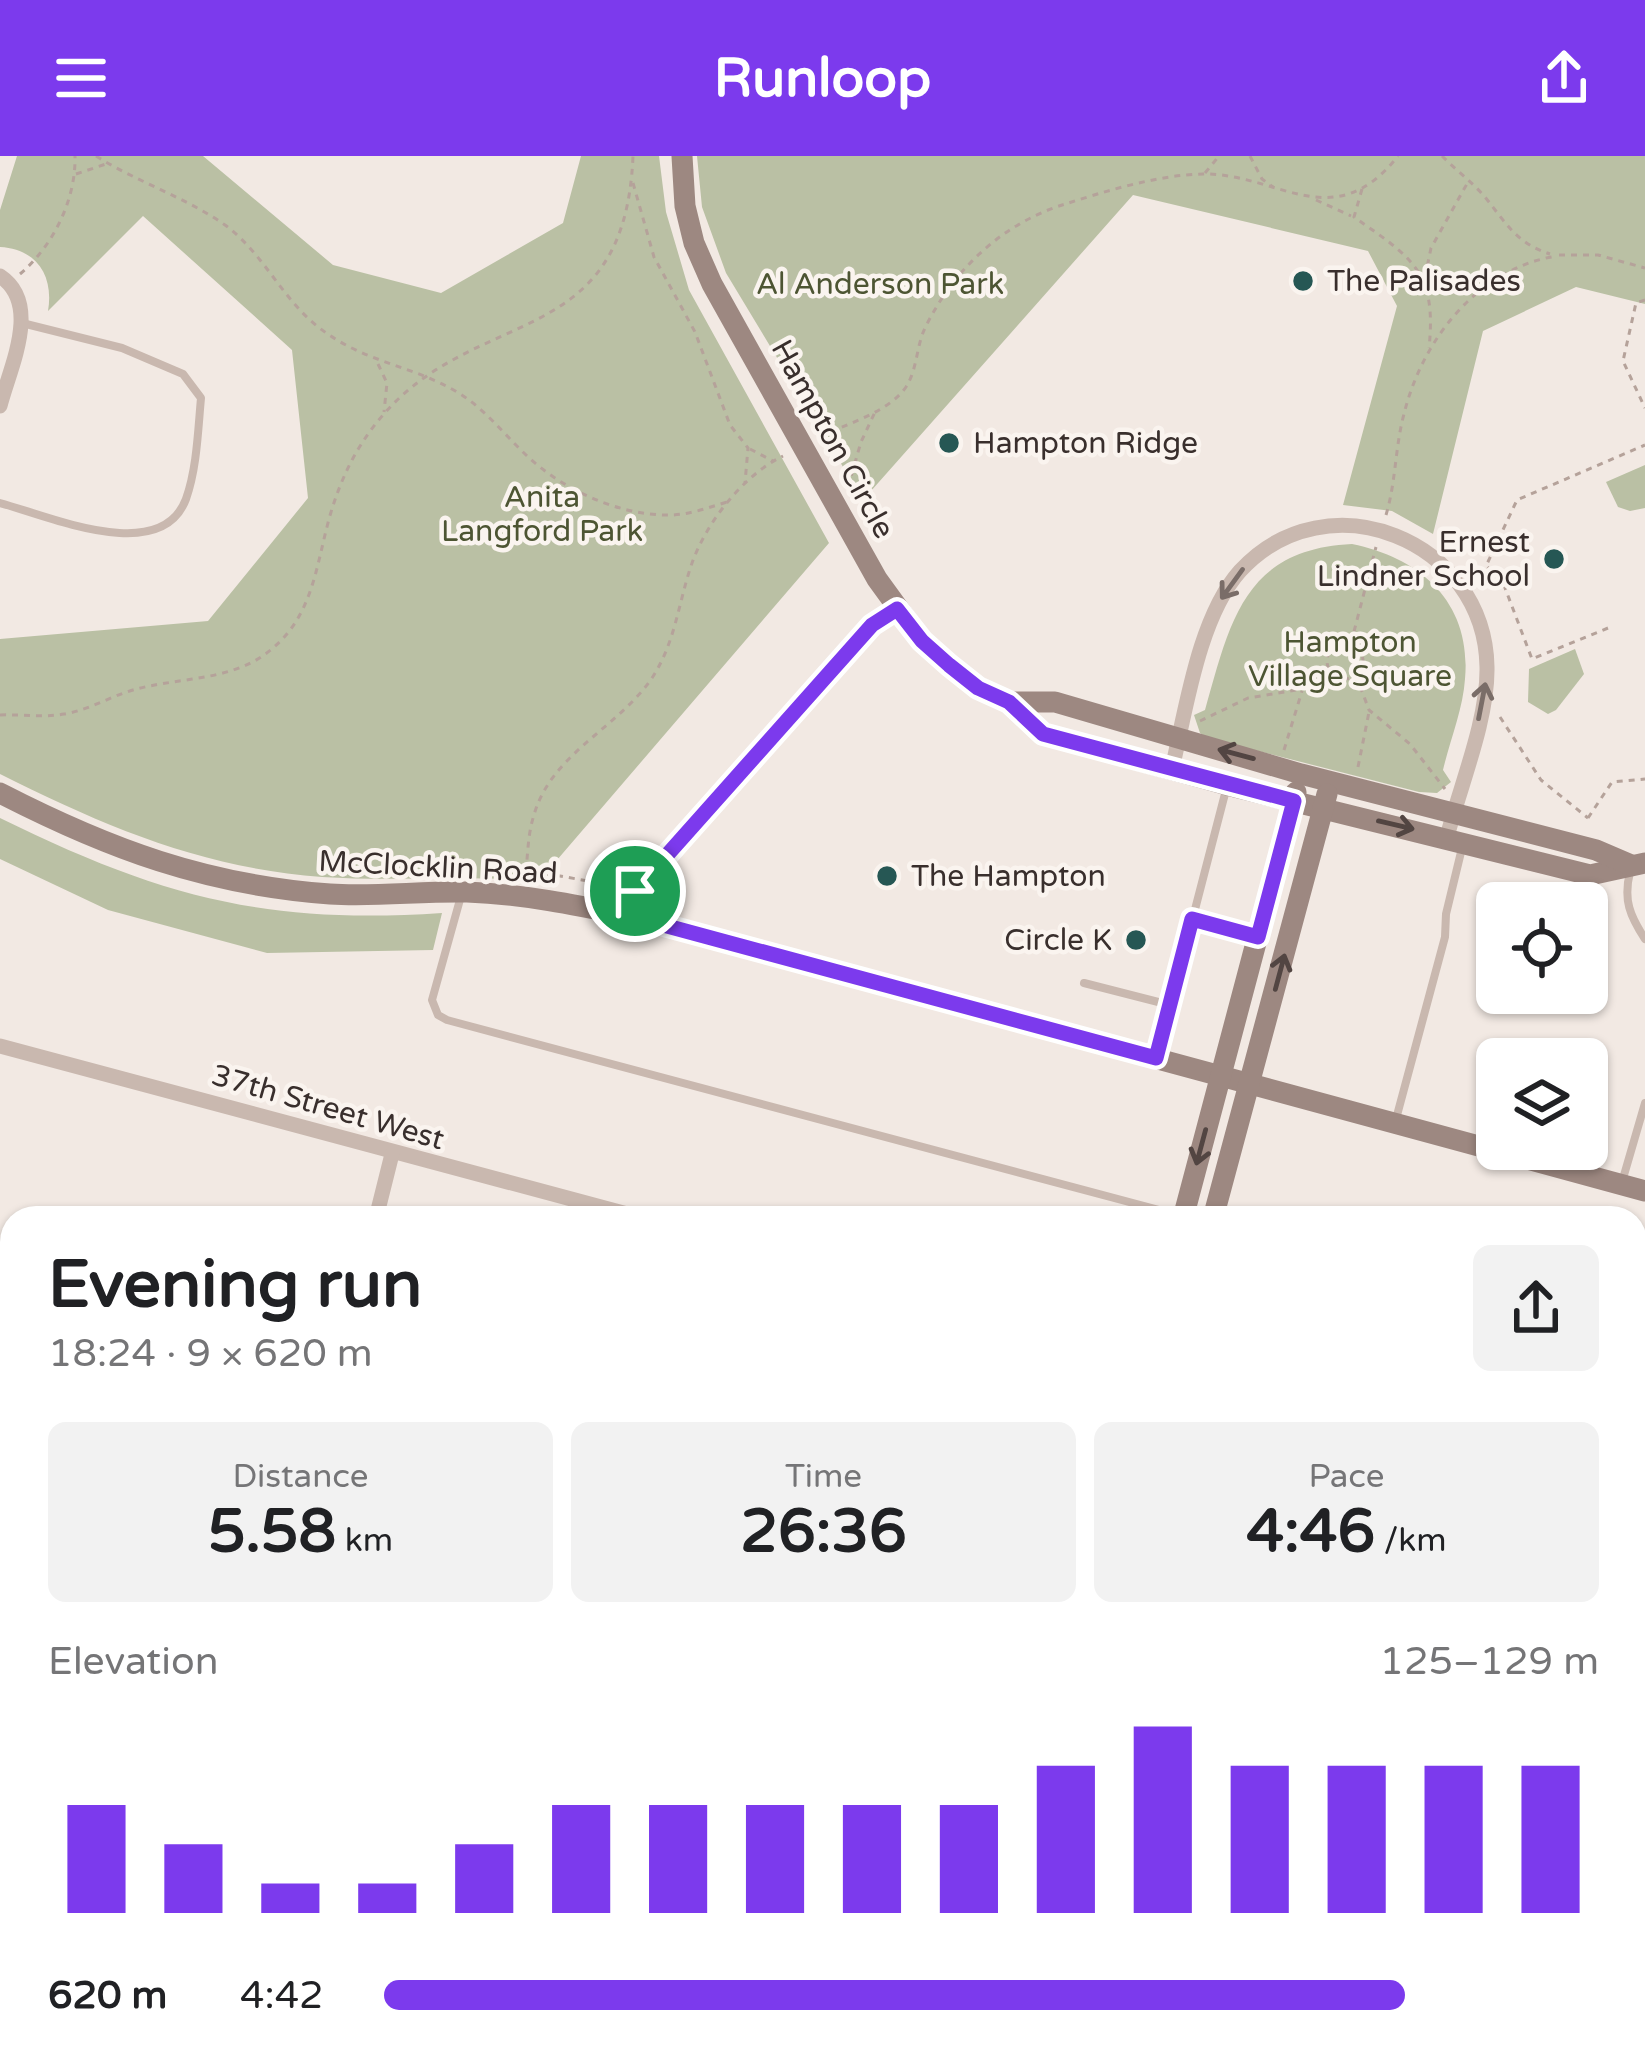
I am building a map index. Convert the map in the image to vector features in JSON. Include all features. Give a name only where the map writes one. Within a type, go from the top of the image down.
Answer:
[{"type":"street","name":"Hampton Circle","points":[[682,156],[685,206],[712,284],[897,609],[922,641],[978,688],[1009,702],[1043,734],[1227,785],[1590,874],[1638,864]]},
{"type":"street","points":[[0,276],[17,293],[22,322],[0,406]]},
{"type":"street","points":[[1172,769],[1210,619],[1238,574],[1255,556],[1299,532],[1351,524],[1381,531],[1406,539],[1448,569],[1463,590],[1484,640],[1484,699],[1453,814],[1456,839]]},
{"type":"street","name":"Hampton Circle","points":[[1009,702],[1055,702],[1638,864]]},
{"type":"street","points":[[1189,1206],[1301,774]]},
{"type":"street","points":[[1216,1206],[1330,782]]},
{"type":"street","name":"McClocklin Road","points":[[0,793],[106,845],[228,880],[331,894],[462,892],[527,897],[630,916],[1645,1191]]},
{"type":"street","name":"37th Street West","points":[[0,1046],[593,1206]]},
{"type":"street","points":[[379,1206],[392,1154]]},
{"type":"lane","points":[[0,503],[129,537],[165,527],[185,502],[198,439],[201,398],[184,374],[122,348],[22,322]]},
{"type":"lane","points":[[630,916],[635,891],[872,625],[897,609]]},
{"type":"lane","points":[[1156,1058],[1227,785]]},
{"type":"lane","points":[[1395,1125],[1445,937],[1456,839]]},
{"type":"lane","points":[[1638,864],[1626,888],[1629,914],[1645,939]]},
{"type":"lane","points":[[462,892],[432,1000],[438,1015],[447,1020],[1145,1206]]},
{"type":"lane","points":[[1192,919],[1258,937]]},
{"type":"lane","points":[[1084,983],[1169,1005]]},
{"type":"lane","points":[[1622,1184],[1645,1103]]},
{"type":"path","points":[[34,262],[56,232],[74,176],[75,156]]},
{"type":"path","points":[[96,156],[228,227],[317,326],[377,363],[426,375],[478,407],[526,455],[572,489],[662,515],[727,502]]},
{"type":"path","points":[[0,715],[69,714],[126,692],[233,670],[261,658],[284,640],[316,582],[345,471],[382,415],[426,375],[465,352],[539,321],[575,296],[604,263],[620,226],[632,182],[633,156]]},
{"type":"path","points":[[1204,174],[1219,156]]},
{"type":"path","points":[[1250,156],[1262,179],[1277,190]]},
{"type":"path","points":[[1314,200],[1362,188],[1398,156]]},
{"type":"path","points":[[1442,156],[1520,241],[1557,256]]},
{"type":"path","points":[[74,176],[107,164]]},
{"type":"path","points":[[813,440],[876,411],[905,389],[925,327],[944,296],[992,242],[1030,218],[1096,195],[1204,174],[1277,190],[1354,217],[1402,250],[1426,282],[1457,293],[1478,291]]},
{"type":"path","points":[[632,182],[654,257],[695,332],[723,410],[748,448],[772,461]]},
{"type":"path","points":[[1429,350],[1426,282],[1431,248],[1468,182]]},
{"type":"path","points":[[1354,217],[1362,188]]},
{"type":"path","points":[[1386,516],[1405,409],[1429,350],[1478,291],[1528,262],[1557,256],[1598,255],[1645,268]]},
{"type":"path","points":[[1645,300],[1636,303],[1623,362],[1645,408]]},
{"type":"path","points":[[377,363],[387,382],[382,415]]},
{"type":"path","points":[[849,486],[861,442],[876,411]]},
{"type":"path","points":[[1608,628],[1532,659],[1502,580],[1486,566],[1517,500],[1645,446]]},
{"type":"path","points":[[743,489],[748,448]]},
{"type":"path","points":[[635,891],[526,870],[534,814],[562,766],[640,694],[653,676],[680,616],[691,566],[727,502],[772,461],[792,452]]},
{"type":"path","points":[[1350,644],[1377,544]]},
{"type":"path","points":[[1282,758],[1294,705],[1303,689],[1328,666],[1332,649],[1350,644],[1363,661],[1356,676],[1369,710],[1410,744],[1447,790]]},
{"type":"path","points":[[1328,666],[1339,678],[1356,676]]},
{"type":"path","points":[[1193,719],[1200,722],[1248,698],[1303,689]]},
{"type":"path","points":[[1354,777],[1369,710]]},
{"type":"path","points":[[1499,716],[1541,780],[1588,818]]},
{"type":"path","points":[[1583,824],[1612,782],[1645,779]]},
{"type":"green space","name":"Anita Langford Park","points":[[17,156],[203,156],[333,265],[441,293],[563,223],[581,156],[659,156],[666,212],[689,290],[829,543],[557,860],[552,882],[322,877],[236,865],[117,828],[0,774],[0,639],[208,621],[308,498],[292,350],[143,216],[48,311],[48,287],[40,267],[24,253],[0,247],[0,210]]},
{"type":"green space","name":"Al Anderson Park","points":[[697,156],[1645,156],[1645,304],[1576,287],[1483,331],[1433,534],[1392,511],[1343,505],[1397,306],[1368,251],[1133,195],[863,500],[726,273],[702,207]]},
{"type":"green space","points":[[1645,465],[1645,508],[1618,507],[1606,482]]},
{"type":"green space","name":"Hampton Village Square","points":[[1352,544],[1400,560],[1420,573],[1451,607],[1460,628],[1464,690],[1443,770],[1451,782],[1437,793],[1200,733],[1194,715],[1205,710],[1223,648],[1247,596],[1287,560],[1316,549]]},
{"type":"green space","points":[[1575,649],[1584,674],[1556,710],[1548,714],[1528,702],[1529,669]]},
{"type":"green space","points":[[0,818],[111,867],[214,899],[320,914],[442,913],[433,950],[267,953],[108,910],[0,859]]},
{"type":"place","name":"The Palisades","points":[[1303,281]]},
{"type":"place","name":"Hampton Ridge","points":[[949,443]]},
{"type":"place","name":"Ernest Lindner School","points":[[1554,559]]},
{"type":"place","name":"The Hampton","points":[[887,876]]},
{"type":"place","name":"Circle K","points":[[1136,940]]},
{"type":"route","points":[[897,609],[949,665],[978,688],[1009,702],[1043,734],[1294,801],[1258,937],[1192,919],[1156,1058],[630,916],[635,891],[872,625],[897,609]]}]
